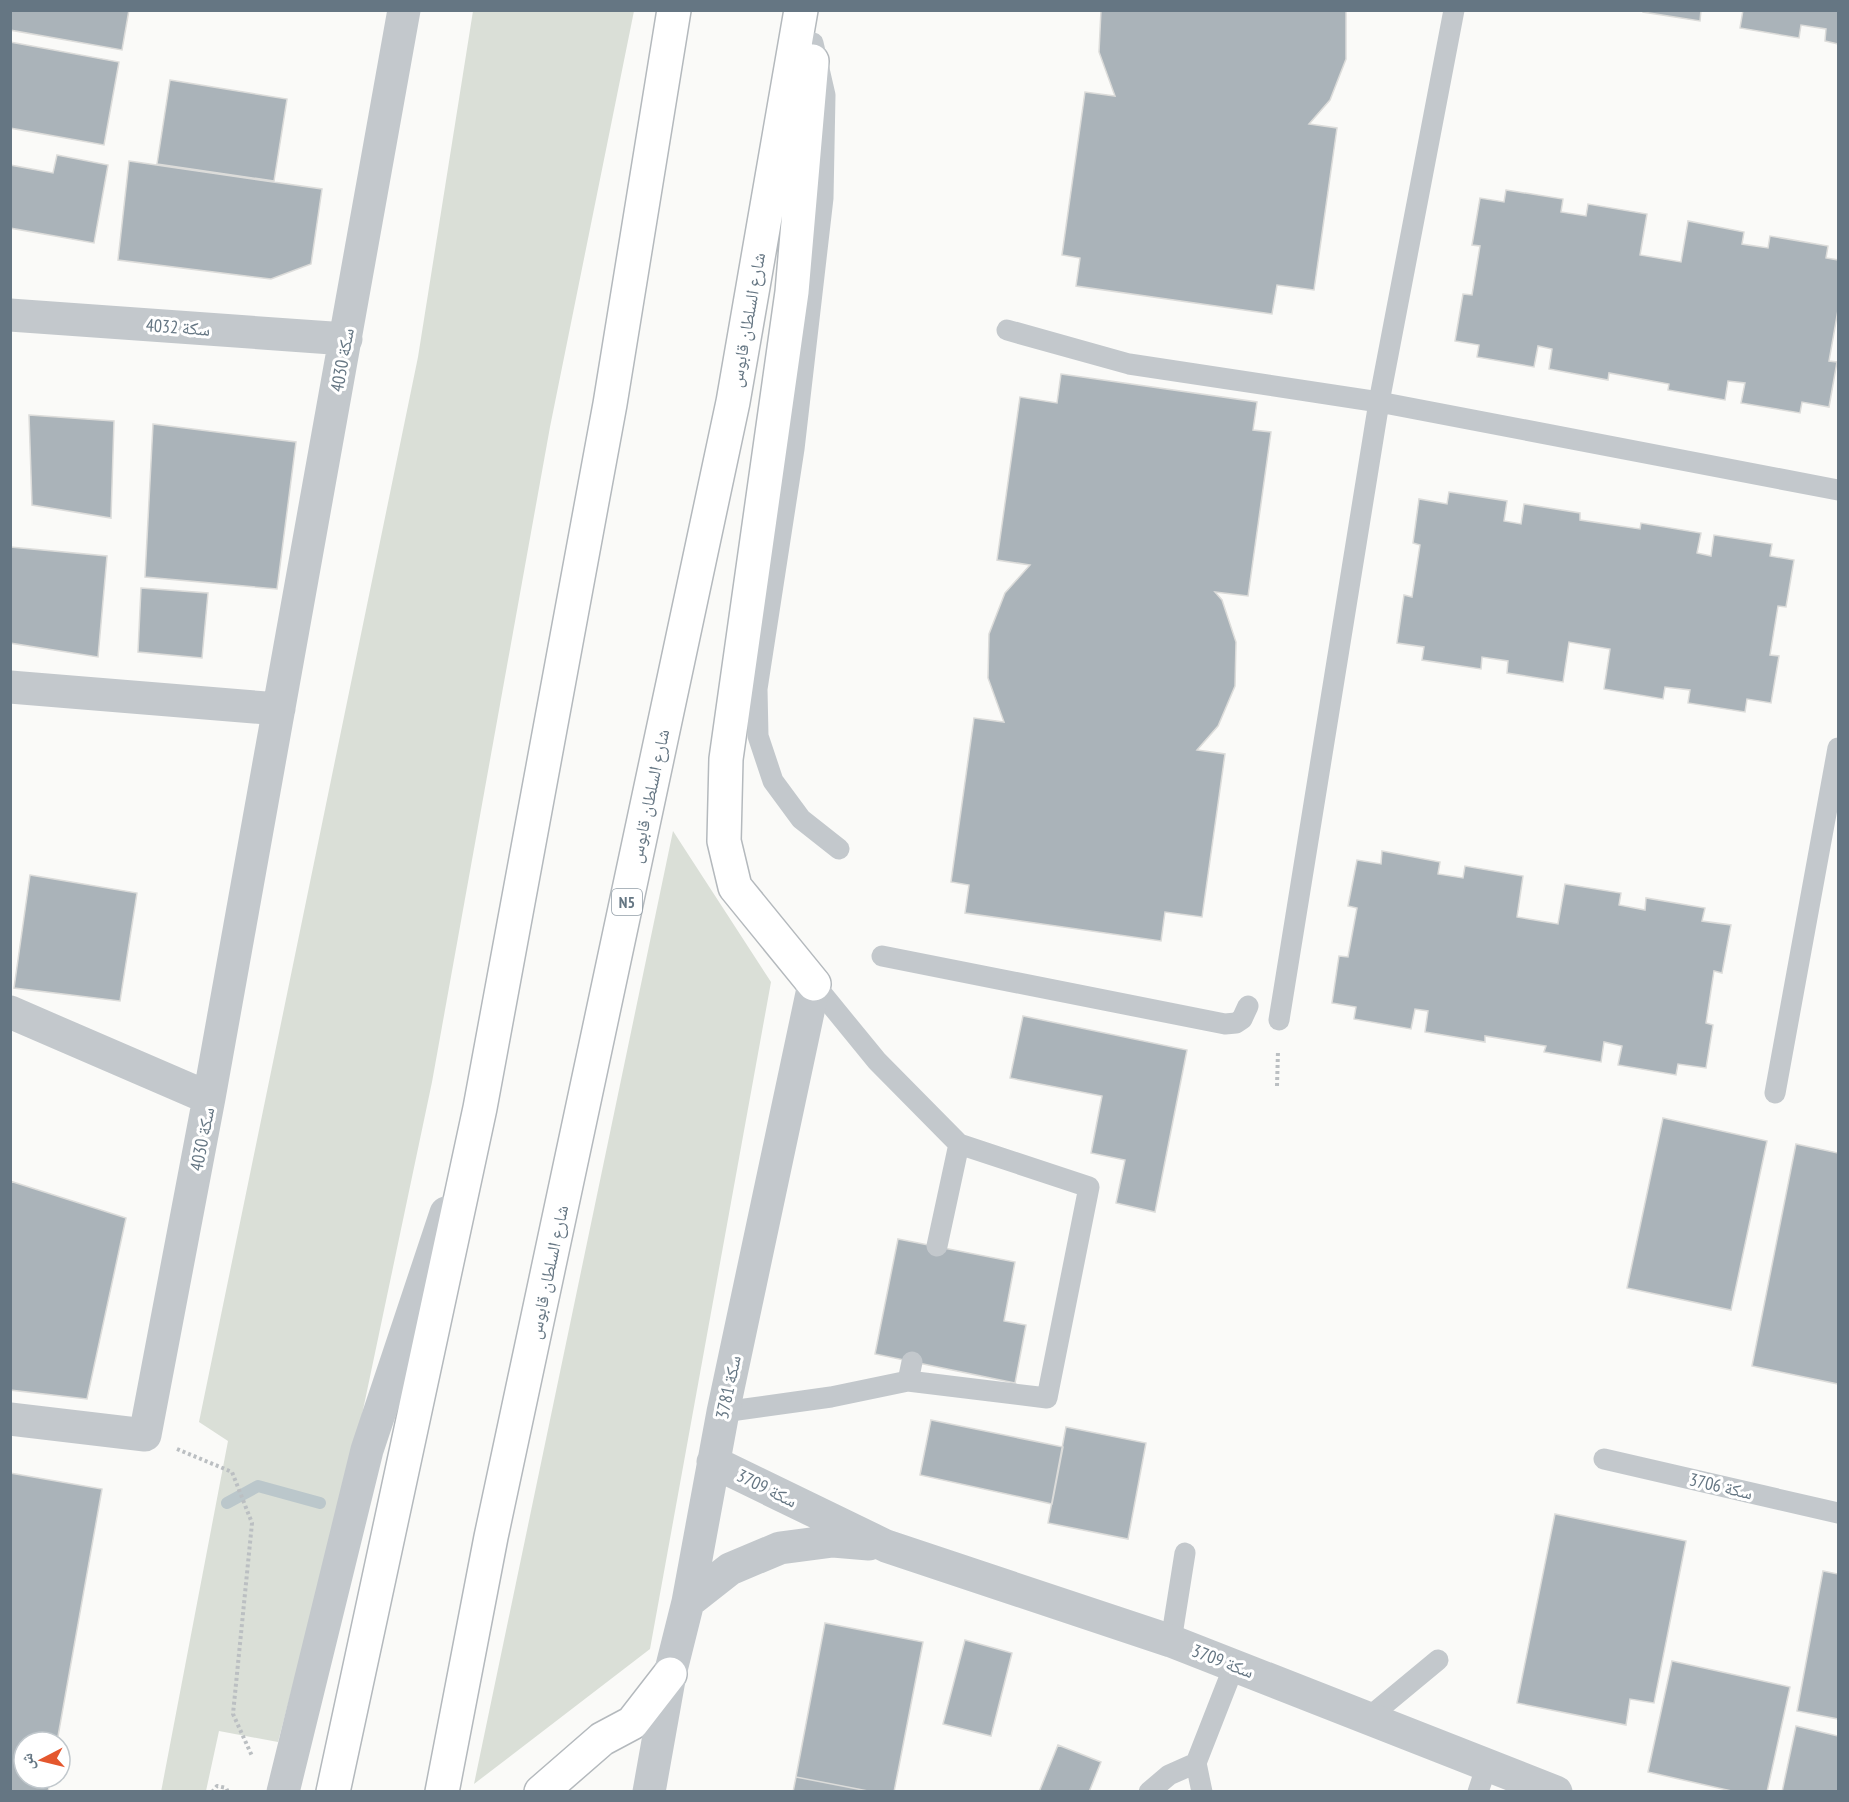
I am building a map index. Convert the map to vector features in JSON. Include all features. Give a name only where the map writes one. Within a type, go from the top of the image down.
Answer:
[{"type":"highway","points":[[333,1791],[480,1108],[610,404],[674,10]]},
{"type":"highway","name":"شارع السلطان قابوس","points":[[442,1791],[491,1538],[733,402],[801,10]]},
{"type":"highway","points":[[814,984],[735,887],[724,841],[726,759],[792,292],[816,10]]},
{"type":"highway","points":[[541,1791],[602,1739],[633,1723],[670,1674]]},
{"type":"street","name":"سكة 4030","points":[[145,1436],[209,1098],[404,10]]},
{"type":"street","name":"سكة 4032","points":[[10,315],[346,339]]},
{"type":"street","points":[[10,687],[279,709]]},
{"type":"street","name":"سكة 3781","points":[[648,1791],[670,1674],[688,1602],[723,1412],[814,984]]},
{"type":"street","points":[[10,1012],[209,1098]]},
{"type":"street","points":[[283,1791],[367,1450],[480,1108]]},
{"type":"street","points":[[10,1419],[145,1436]]},
{"type":"street","name":"سكة 3709","points":[[713,1462],[886,1546],[1171,1641],[1368,1718],[1483,1778],[1556,1791]]},
{"type":"street","name":"سكة 3709","points":[[688,1602],[730,1569],[780,1548],[833,1541],[886,1546]]},
{"type":"lane","points":[[1279,1020],[1379,402],[1454,10]]},
{"type":"lane","points":[[813,43],[825,95],[823,198],[794,449],[757,689],[758,736],[773,780],[801,819],[839,849]]},
{"type":"lane","points":[[1007,330],[1129,364],[1379,402],[1839,490]]},
{"type":"lane","points":[[1775,1093],[1839,748]]},
{"type":"lane","points":[[882,956],[1225,1024],[1236,1023],[1242,1019],[1248,1005]]},
{"type":"lane","points":[[723,1412],[831,1396],[910,1371],[1047,1398],[1089,1187],[959,1144],[877,1061],[814,984]]},
{"type":"lane","points":[[937,1246],[959,1144]]},
{"type":"lane","name":"سكة 3706","points":[[1604,1459],[1839,1513]]},
{"type":"lane","points":[[1171,1641],[1185,1553]]},
{"type":"lane","points":[[1368,1718],[1438,1660]]},
{"type":"lane","points":[[1202,1791],[1196,1763],[1234,1666]]},
{"type":"lane","points":[[1149,1791],[1169,1775],[1196,1763]]},
{"type":"path","points":[[145,1436],[232,1472],[252,1523],[232,1714],[247,1743]]},
{"type":"path","points":[[212,1791],[217,1786],[226,1788],[228,1791]]},
{"type":"shaded area","points":[[473,11],[634,11],[550,427],[432,1082],[355,1448],[278,1742],[219,1731],[206,1791],[161,1792],[228,1441],[199,1422],[418,357]]},
{"type":"shaded area","points":[[673,831],[771,982],[650,1649],[474,1784]]},
{"type":"building","points":[[10,10],[129,10],[122,50],[10,30]]},
{"type":"building","points":[[1101,10],[1346,10],[1346,59],[1330,100],[1309,124],[1337,128],[1314,290],[1277,285],[1272,314],[1076,286],[1080,258],[1062,255],[1085,92],[1115,96],[1099,52]]},
{"type":"building","points":[[1643,10],[1701,10],[1700,21],[1643,12]]},
{"type":"building","points":[[1743,10],[1838,10],[1838,44],[1825,41],[1826,29],[1801,25],[1799,38],[1740,28]]},
{"type":"building","points":[[10,42],[119,62],[104,145],[10,128]]},
{"type":"building","points":[[170,80],[287,99],[274,181],[157,164]]},
{"type":"building","points":[[57,155],[108,165],[94,243],[10,228],[10,165],[53,173]]},
{"type":"building","points":[[129,161],[322,189],[311,264],[271,279],[118,260]]},
{"type":"building","points":[[1506,190],[1563,199],[1561,212],[1586,216],[1588,204],[1647,214],[1640,255],[1681,262],[1688,221],[1744,232],[1742,244],[1768,248],[1770,236],[1828,246],[1826,258],[1838,260],[1838,310],[1829,361],[1837,362],[1829,407],[1802,402],[1800,413],[1741,403],[1745,383],[1728,381],[1725,400],[1668,390],[1669,384],[1609,373],[1608,380],[1549,369],[1552,349],[1538,346],[1534,367],[1477,357],[1479,345],[1455,341],[1463,294],[1472,295],[1480,246],[1472,245],[1480,198],[1504,202]]},
{"type":"building","points":[[1061,374],[1257,402],[1253,430],[1271,432],[1248,596],[1215,592],[1222,600],[1236,642],[1235,686],[1218,726],[1197,750],[1225,754],[1202,917],[1165,912],[1161,941],[965,913],[969,885],[951,882],[974,718],[1004,722],[988,678],[989,634],[1005,593],[1030,565],[997,560],[1020,397],[1057,403]]},
{"type":"building","points":[[29,415],[114,421],[111,518],[32,505]]},
{"type":"building","points":[[153,424],[296,442],[277,589],[145,577]]},
{"type":"building","points":[[1449,492],[1507,501],[1504,521],[1521,524],[1524,504],[1580,513],[1580,520],[1640,529],[1641,523],[1701,533],[1697,553],[1711,556],[1714,535],[1772,544],[1770,556],[1794,560],[1786,607],[1778,606],[1770,655],[1779,656],[1771,703],[1747,699],[1745,712],[1688,703],[1690,690],[1665,687],[1663,699],[1604,689],[1610,649],[1569,642],[1563,682],[1507,673],[1508,661],[1482,657],[1481,669],[1422,660],[1424,647],[1397,643],[1404,595],[1412,597],[1420,545],[1413,543],[1419,499],[1447,504]]},
{"type":"building","points":[[10,547],[107,556],[98,657],[10,643]]},
{"type":"building","points":[[141,588],[208,593],[202,658],[138,652]]},
{"type":"building","points":[[1382,851],[1440,862],[1438,874],[1463,878],[1465,866],[1523,876],[1517,917],[1558,924],[1565,884],[1621,893],[1619,905],[1645,910],[1646,898],[1705,908],[1702,921],[1731,925],[1722,973],[1714,971],[1706,1023],[1713,1025],[1706,1068],[1678,1064],[1676,1075],[1618,1065],[1622,1046],[1604,1042],[1601,1062],[1544,1052],[1546,1046],[1485,1036],[1485,1042],[1425,1032],[1428,1011],[1415,1009],[1411,1029],[1354,1019],[1356,1007],[1332,1003],[1339,956],[1348,957],[1357,908],[1348,906],[1357,860],[1381,864]]},
{"type":"building","points":[[30,875],[137,893],[120,1001],[14,988]]},
{"type":"building","points":[[1023,1016],[1187,1050],[1155,1212],[1116,1203],[1125,1160],[1091,1153],[1102,1096],[1010,1078]]},
{"type":"building","points":[[1663,1118],[1767,1141],[1731,1310],[1627,1288]]},
{"type":"building","points":[[1796,1144],[1838,1153],[1838,1384],[1752,1366]]},
{"type":"building","points":[[10,1181],[126,1218],[87,1399],[10,1390]]},
{"type":"building","points":[[898,1239],[1015,1262],[1004,1321],[1026,1325],[1015,1383],[875,1354]]},
{"type":"building","points":[[931,1420],[1063,1447],[1052,1504],[920,1475]]},
{"type":"building","points":[[1066,1427],[1146,1443],[1128,1539],[1048,1523]]},
{"type":"building","points":[[10,1473],[102,1489],[59,1730],[12,1730],[12,1790],[48,1790],[48,1792],[10,1791]]},
{"type":"building","points":[[1555,1514],[1686,1541],[1654,1703],[1630,1699],[1626,1725],[1517,1703]]},
{"type":"building","points":[[1823,1571],[1838,1574],[1838,1719],[1797,1711]]},
{"type":"building","points":[[825,1623],[923,1642],[894,1792],[873,1792],[796,1777]]},
{"type":"building","points":[[965,1640],[1012,1653],[991,1736],[943,1724]]},
{"type":"building","points":[[1672,1661],[1790,1687],[1767,1792],[1736,1792],[1648,1772]]},
{"type":"building","points":[[1796,1726],[1838,1736],[1838,1792],[1782,1792]]},
{"type":"building","points":[[1058,1745],[1101,1762],[1089,1792],[1039,1792]]},
{"type":"building","points":[[796,1777],[873,1792],[793,1792]]},
{"type":"waterway","points":[[227,1503],[258,1486],[320,1503]]}]
